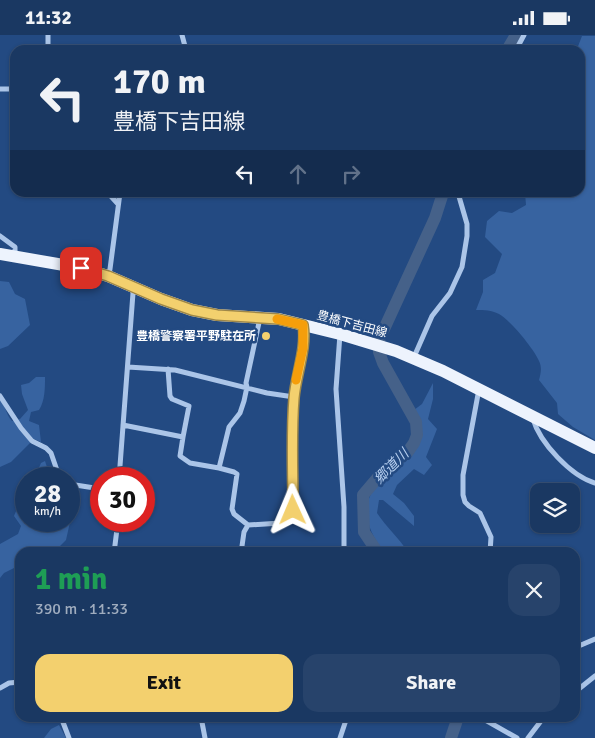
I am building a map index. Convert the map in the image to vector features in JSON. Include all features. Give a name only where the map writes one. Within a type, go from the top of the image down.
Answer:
[{"type":"main road","name":"豊橋下吉田線","points":[[0,254],[81,268],[108,276],[192,310],[217,315],[260,317],[303,325],[340,334],[414,357],[595,448]]},
{"type":"street","points":[[112,197],[118,204]]},
{"type":"street","points":[[108,276],[119,197]]},
{"type":"street","points":[[414,357],[429,323],[450,293],[462,267],[467,237],[466,224],[459,197]]},
{"type":"street","points":[[0,236],[15,247],[15,257]]},
{"type":"street","points":[[120,467],[132,293],[135,288]]},
{"type":"street","points":[[219,468],[229,427],[240,413],[247,387],[246,383],[260,317]]},
{"type":"street","points":[[168,369],[170,396],[172,399],[190,406],[180,457],[190,463],[234,472],[237,475],[232,509],[234,514],[248,525],[285,522],[292,515],[294,397],[303,348],[303,325]]},
{"type":"street","points":[[340,334],[336,389],[344,507],[344,547]]},
{"type":"street","points":[[128,367],[168,369],[267,393],[294,397]]},
{"type":"street","points":[[479,389],[463,475],[463,495],[465,502],[480,513],[491,537],[490,547]]},
{"type":"street","points":[[0,396],[26,435],[51,453],[56,467]]},
{"type":"street","points":[[533,417],[544,439],[556,455],[579,476],[595,483]]},
{"type":"street","points":[[122,425],[183,437]]},
{"type":"street","points":[[242,547],[244,532],[248,525]]},
{"type":"street","points":[[115,547],[117,532]]},
{"type":"street","points":[[580,645],[595,639]]},
{"type":"street","points":[[580,688],[595,676]]},
{"type":"street","points":[[0,688],[9,683],[15,682]]},
{"type":"street","points":[[63,722],[69,738]]},
{"type":"street","points":[[203,722],[205,738]]},
{"type":"street","points":[[340,738],[345,722]]},
{"type":"street","points":[[489,722],[517,738]]},
{"type":"street","points":[[528,738],[540,722]]},
{"type":"shaded area","points":[[582,36],[595,36],[595,440],[573,427],[558,414],[557,403],[539,380],[541,366],[539,361],[515,328],[499,314],[476,310],[483,292],[483,280],[495,273],[502,254],[485,237],[487,221],[499,211],[512,213],[526,205],[525,197],[585,197],[585,45],[579,45]]},
{"type":"shaded area","points":[[0,281],[9,282],[15,294],[25,299],[30,325],[8,346],[0,349]]},
{"type":"shaded area","points":[[36,377],[45,377],[44,394],[39,410],[31,412],[29,421],[39,425],[41,442],[34,439],[11,462],[0,467],[0,400],[12,421],[20,419],[28,410],[21,385],[29,383]]},
{"type":"shaded area","points":[[433,383],[433,399],[428,419],[437,429],[426,457],[432,465],[424,475],[414,469],[397,485],[393,494],[404,503],[414,516],[414,526],[383,500],[379,500],[377,513],[404,547],[380,547],[373,535],[367,518],[368,501],[386,471],[410,454],[416,447],[420,430],[414,410],[422,404]]},
{"type":"shaded area","points":[[45,461],[47,467],[39,467],[41,463]]},
{"type":"shaded area","points":[[19,532],[68,532],[66,540],[59,547],[15,547],[15,568],[4,573],[0,578],[0,544]]},
{"type":"shaded area","points":[[59,725],[66,738],[44,738],[51,729]]},
{"type":"waterway","name":"郷道川","points":[[510,45],[516,35]]},
{"type":"waterway","name":"郷道川","points":[[379,340],[435,218],[442,197]]},
{"type":"waterway","name":"郷道川","points":[[374,547],[364,532],[363,495],[386,468],[407,453],[417,435],[416,422],[383,363],[379,352]]},
{"type":"waterway","name":"郷道川","points":[[451,738],[456,722]]},
{"type":"slow traffic","points":[[277,319],[303,325],[303,348],[296,380]]},
{"type":"place","name":"豊橋警察署平野駐在所","points":[[266,336]]},
{"type":"route","points":[[81,268],[108,276],[192,310],[217,315],[278,319],[303,325],[303,348],[295,389],[292,429],[293,510]]}]
